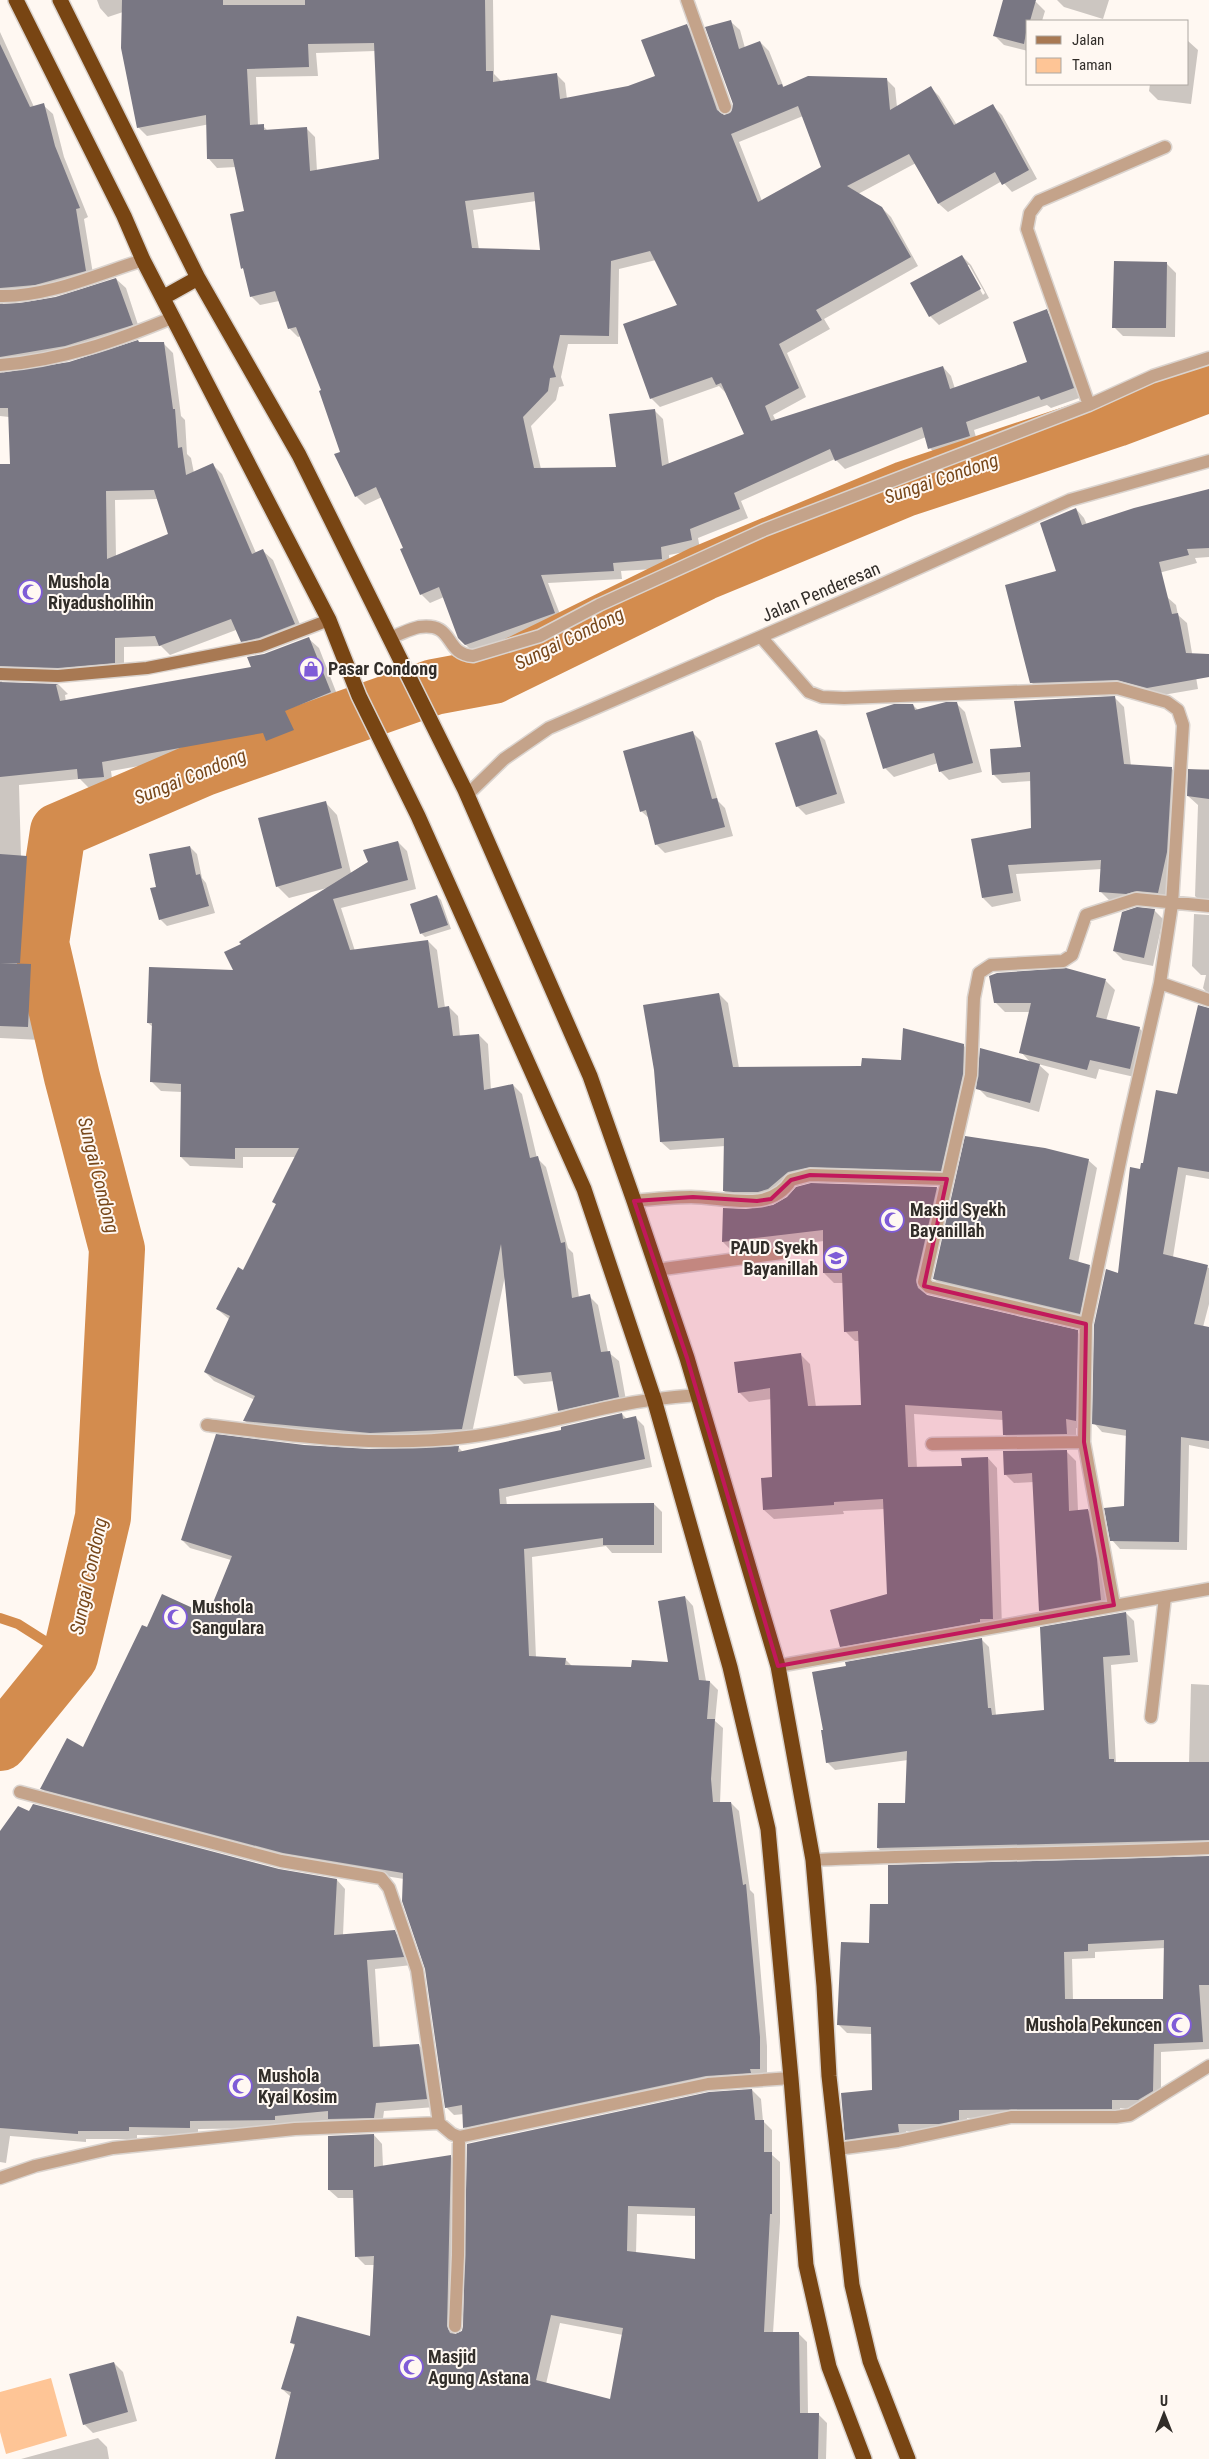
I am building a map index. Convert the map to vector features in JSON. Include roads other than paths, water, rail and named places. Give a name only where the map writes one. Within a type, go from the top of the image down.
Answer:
[{"type":"highway","points":[[16,0],[124,216],[143,260],[329,620],[359,696],[418,816],[584,1189],[654,1399],[730,1667],[768,1829],[792,2078],[806,2265],[829,2367],[864,2459]]},
{"type":"highway","points":[[60,0],[198,278],[299,455],[466,792],[590,1076],[634,1201],[698,1395],[778,1666],[813,1860],[837,2149],[852,2285],[870,2361],[908,2459]]},
{"type":"highway","points":[[164,298],[198,278]]},
{"type":"street","points":[[688,0],[725,107]]},
{"type":"street","points":[[1089,405],[1027,229],[1030,213],[1039,201],[1165,147]]},
{"type":"street","points":[[0,296],[28,294],[55,288],[143,260]]},
{"type":"street","points":[[0,365],[60,355],[119,340],[174,317]]},
{"type":"street","points":[[389,638],[418,628],[438,628],[444,631],[458,652],[473,656],[540,636],[599,605],[764,530],[1089,405],[1153,376],[1209,358]]},
{"type":"street","name":"Jalan Penderesan","points":[[466,792],[504,759],[549,728],[761,637],[1070,500],[1209,461]]},
{"type":"street","points":[[0,674],[58,676],[147,668],[261,646],[329,620]]},
{"type":"street","points":[[761,637],[809,692],[822,696],[844,698],[1117,688],[1167,702],[1178,710],[1183,725],[1172,904],[1160,983],[1086,1324],[1084,1442],[1114,1605]]},
{"type":"street","points":[[1086,1324],[926,1285],[924,1282],[971,1075],[974,998],[979,973],[991,965],[1063,961],[1072,955],[1086,915],[1136,899],[1172,904],[1209,906]]},
{"type":"street","points":[[1160,983],[1209,1000]]},
{"type":"street","points":[[634,1201],[693,1197],[729,1201],[764,1200],[770,1199],[786,1189],[792,1180],[810,1174],[947,1179]]},
{"type":"street","points":[[656,1270],[782,1254]]},
{"type":"street","points":[[207,1425],[328,1439],[369,1441],[418,1440],[466,1437],[521,1429],[616,1406],[654,1399],[698,1395]]},
{"type":"street","points":[[932,1444],[1084,1442]]},
{"type":"street","points":[[778,1666],[1209,1589]]},
{"type":"street","points":[[1151,1717],[1165,1596]]},
{"type":"street","points":[[20,1792],[281,1861],[382,1878],[389,1888],[417,1970],[439,2123],[452,2134],[459,2137],[708,2084],[792,2078]]},
{"type":"street","points":[[813,1860],[912,1855],[1095,1853],[1209,1848]]},
{"type":"street","points":[[837,2149],[898,2141],[1011,2118],[1130,2115],[1138,2112],[1209,2066]]},
{"type":"street","points":[[0,2178],[35,2166],[122,2146],[295,2130],[439,2123]]},
{"type":"street","points":[[455,2326],[459,2137]]},
{"type":"waterway","name":"Sungai Condong","points":[[0,1743],[70,1657],[103,1517],[117,1249],[72,1077],[41,943],[58,831],[204,768],[434,687],[493,676],[703,573],[905,489],[1116,419],[1209,384]]},
{"type":"waterway","points":[[0,1618],[18,1624],[70,1657]]},
{"type":"place","name":"Mushola Riyadusholihin","points":[[30,592]]},
{"type":"place","name":"Pasar Condong","points":[[311,669]]},
{"type":"place","name":"Masjid Syekh Bayanillah","points":[[892,1220]]},
{"type":"place","name":"PAUD Syekh Bayanillah","points":[[836,1258]]},
{"type":"place","name":"Mushola Sangulara","points":[[175,1617]]},
{"type":"place","name":"Mushola Pekuncen","points":[[1179,2025]]},
{"type":"place","name":"Mushola Kyai Kosim","points":[[240,2086]]},
{"type":"place","name":"Masjid Agung Astana","points":[[411,2367]]}]
